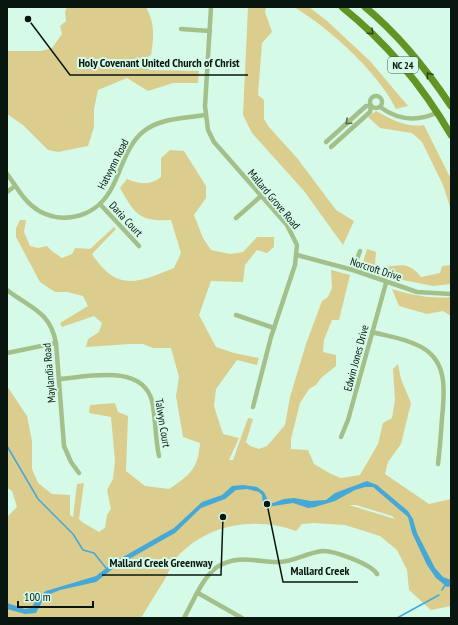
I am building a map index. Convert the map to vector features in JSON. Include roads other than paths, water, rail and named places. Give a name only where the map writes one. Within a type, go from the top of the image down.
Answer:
[{"type":"main road","name":"NC 24","points":[[342,7],[393,54],[414,79],[438,112],[451,135]]},
{"type":"main road","name":"NC 24","points":[[365,7],[406,46],[451,106]]},
{"type":"street","name":"Mallard Grove Road","points":[[211,7],[205,115],[208,130],[214,142],[292,232],[296,245],[297,255],[274,328],[253,407]]},
{"type":"street","points":[[181,29],[210,31]]},
{"type":"street","points":[[331,147],[370,112],[371,99],[376,96],[382,101],[380,107]]},
{"type":"street","points":[[326,142],[366,106],[376,108],[380,107],[393,114],[409,119],[426,118],[438,112]]},
{"type":"street","name":"Hatwynn Road","points":[[7,174],[32,206],[54,216],[71,217],[80,215],[100,204],[112,188],[132,144],[143,131],[164,121],[205,115]]},
{"type":"street","points":[[7,192],[16,186]]},
{"type":"street","points":[[236,218],[261,196]]},
{"type":"street","name":"Daria Court","points":[[100,204],[139,246]]},
{"type":"street","points":[[353,270],[360,251]]},
{"type":"street","name":"Norcroft Drive","points":[[297,255],[353,270],[386,283],[416,292],[451,294]]},
{"type":"street","name":"Edwin Jones Drive","points":[[341,437],[348,420],[386,283]]},
{"type":"street","name":"Maylandia Road","points":[[7,290],[42,314],[51,327],[56,343],[64,446],[71,462],[79,473]]},
{"type":"street","points":[[236,315],[274,328]]},
{"type":"street","points":[[372,332],[417,344],[430,353],[439,365],[445,385],[438,464]]},
{"type":"street","points":[[7,353],[56,343]]},
{"type":"street","name":"Talwyn Court","points":[[59,379],[118,375],[132,378],[140,382],[147,390],[152,403],[159,456]]},
{"type":"street","points":[[184,618],[210,573],[218,567],[248,559],[281,562],[326,552],[370,566],[377,574]]},
{"type":"street","points":[[198,594],[242,618]]},
{"type":"water","points":[[367,481],[377,485],[408,511],[413,519],[417,533],[435,568],[443,577],[451,580],[451,586],[447,587],[436,578],[427,565],[412,533],[408,517],[373,487],[365,487],[355,490],[335,501],[308,508],[293,503],[267,507],[263,504],[262,495],[259,492],[247,489],[236,490],[225,499],[201,508],[175,533],[115,567],[96,582],[60,590],[45,596],[36,613],[25,614],[7,609],[7,603],[25,609],[31,608],[39,596],[46,591],[96,576],[114,562],[174,528],[202,502],[222,495],[232,486],[243,485],[257,487],[264,492],[269,502],[273,503],[284,499],[294,498],[311,501],[326,500],[335,493]]},
{"type":"waterway","points":[[7,446],[38,499],[73,534],[83,550],[94,553],[106,568]]},
{"type":"waterway","points":[[442,590],[445,585]]},
{"type":"waterway","points":[[397,618],[439,595]]},
{"type":"place","name":"Holy Covenant United Church of Christ","points":[[28,19]]},
{"type":"place","name":"Mallard Creek","points":[[267,504]]},
{"type":"place","name":"Mallard Creek Greenway","points":[[223,517]]}]
